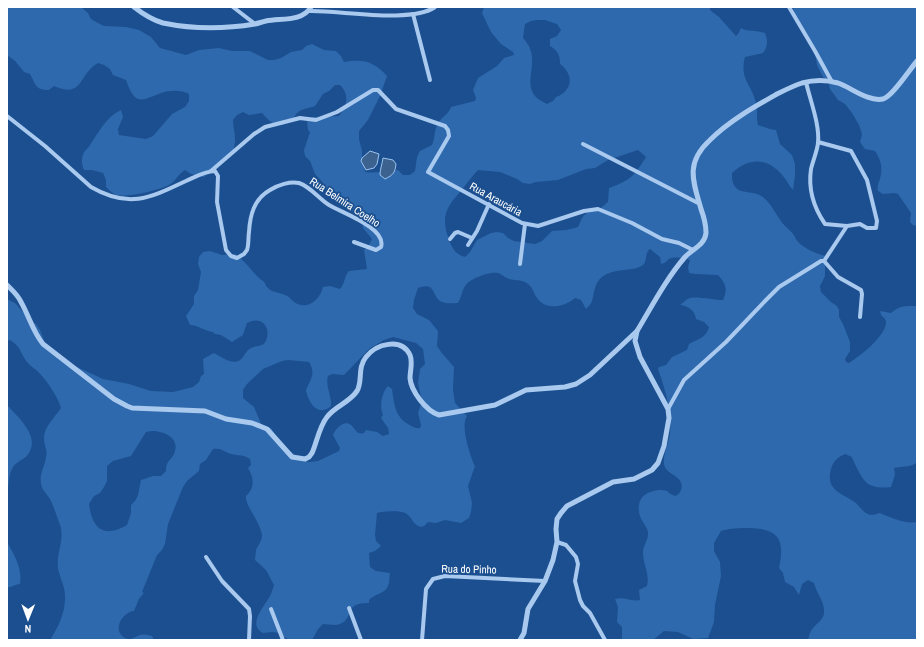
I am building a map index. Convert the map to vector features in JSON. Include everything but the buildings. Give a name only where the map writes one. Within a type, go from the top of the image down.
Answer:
[{"type":"street","points":[[134,7],[148,17],[162,22],[189,26],[213,27],[255,24],[297,17],[310,9],[376,15],[413,14],[429,11],[435,7]]},
{"type":"street","points":[[233,7],[255,24]]},
{"type":"street","points":[[789,7],[832,82]]},
{"type":"street","points":[[413,14],[430,80]]},
{"type":"street","points":[[7,285],[16,294],[21,302],[35,332],[43,344],[114,399],[132,408],[205,412],[226,419],[252,423],[267,429],[274,435],[292,457],[300,459],[309,457],[327,417],[350,399],[358,390],[361,364],[366,356],[375,349],[387,344],[397,344],[408,352],[411,357],[410,378],[413,390],[430,410],[439,415],[495,405],[526,390],[565,387],[576,384],[590,375],[637,331],[686,256],[705,238],[705,223],[692,178],[693,169],[698,156],[709,140],[731,122],[761,103],[794,86],[806,82],[832,82],[874,99],[883,99],[891,94],[917,61]]},
{"type":"street","points":[[806,82],[817,127],[818,142],[811,169],[810,186],[817,213],[825,224],[847,226],[860,224],[867,228],[876,228],[877,221],[867,180],[851,151],[818,142]]},
{"type":"street","name":"Rua Araucária","points":[[211,171],[254,134],[265,127],[300,118],[316,120],[337,112],[373,90],[378,90],[396,109],[445,126],[448,130],[450,136],[428,172],[525,224],[538,226],[584,211],[598,209],[632,223],[662,239],[679,243],[693,250]]},
{"type":"street","points":[[7,116],[45,146],[91,186],[100,192],[120,199],[138,199],[154,196],[201,174],[211,171]]},
{"type":"street","points":[[583,144],[700,204]]},
{"type":"street","name":"Rua Belmira Coelho","points":[[211,171],[215,171],[218,176],[217,202],[226,250],[231,256],[240,257],[247,250],[251,214],[254,205],[271,189],[281,184],[299,184],[306,187],[330,206],[371,228],[381,237],[382,243],[381,247],[376,250],[354,242]]},
{"type":"street","points":[[468,245],[477,231],[489,204]]},
{"type":"street","points":[[520,264],[525,224]]},
{"type":"street","points":[[668,409],[684,380],[726,342],[779,287],[809,270],[821,261],[824,261],[847,226]]},
{"type":"street","points":[[450,239],[455,233],[458,232],[472,238]]},
{"type":"street","points":[[824,261],[838,277],[861,290],[860,317]]},
{"type":"street","points":[[520,640],[524,632],[528,610],[545,581],[553,560],[557,542],[557,519],[561,513],[567,506],[613,482],[634,479],[644,475],[652,470],[658,463],[664,446],[669,418],[668,409],[640,357],[635,341],[637,331]]},
{"type":"street","points":[[557,542],[566,545],[576,557],[578,564],[576,581],[582,606],[590,613],[605,640]]},
{"type":"street","points":[[206,557],[222,581],[249,609],[249,640]]},
{"type":"street","name":"Rua do Pinho","points":[[422,640],[426,589],[429,582],[435,577],[479,577],[545,581]]},
{"type":"street","points":[[349,608],[361,640]]},
{"type":"street","points":[[271,609],[283,640]]},
{"type":"shaded area","points":[[7,7],[81,7],[88,13],[91,19],[104,26],[126,27],[139,30],[151,37],[160,48],[186,55],[199,50],[219,48],[232,51],[250,51],[268,60],[274,60],[291,52],[302,50],[306,46],[312,44],[324,50],[336,51],[344,62],[368,62],[373,64],[387,76],[380,96],[368,120],[359,131],[365,172],[373,173],[398,170],[403,175],[410,175],[415,171],[417,157],[420,151],[432,145],[437,125],[451,107],[475,101],[476,98],[473,90],[478,78],[497,66],[504,58],[514,55],[513,52],[501,44],[491,32],[482,13],[484,7],[710,7],[710,10],[719,17],[736,36],[741,28],[765,33],[767,43],[763,53],[745,57],[745,77],[756,103],[758,125],[776,130],[780,144],[792,155],[795,164],[793,190],[780,173],[768,164],[761,162],[754,162],[739,167],[732,173],[735,187],[744,192],[754,193],[764,198],[771,205],[798,242],[817,254],[825,256],[825,276],[820,286],[821,292],[837,306],[839,310],[839,317],[850,342],[850,351],[845,359],[846,362],[849,363],[859,356],[872,345],[882,333],[886,322],[880,311],[891,313],[900,307],[917,306],[917,462],[909,466],[894,468],[895,475],[891,487],[878,487],[868,484],[860,474],[852,457],[845,454],[834,462],[830,476],[833,487],[856,503],[866,513],[872,515],[880,513],[894,519],[917,522],[917,640],[808,640],[811,631],[822,618],[824,613],[823,603],[814,583],[808,580],[802,584],[799,595],[794,587],[785,582],[783,573],[779,568],[781,550],[778,538],[773,533],[749,528],[721,531],[714,543],[714,551],[720,562],[721,576],[715,605],[714,622],[708,638],[693,639],[678,632],[664,631],[653,640],[622,640],[622,627],[617,622],[618,607],[615,599],[622,598],[640,600],[639,590],[647,586],[648,582],[643,553],[648,532],[640,517],[640,501],[644,495],[656,490],[664,490],[675,496],[680,492],[682,485],[678,479],[665,468],[664,464],[664,456],[670,433],[670,417],[665,392],[658,369],[659,367],[666,365],[672,357],[687,350],[689,344],[704,336],[708,331],[709,327],[704,322],[696,319],[691,309],[680,305],[690,298],[723,300],[726,290],[723,281],[718,275],[689,273],[688,267],[690,260],[683,258],[672,258],[661,264],[660,257],[650,249],[647,252],[643,265],[634,269],[610,273],[599,280],[595,288],[592,302],[586,309],[581,300],[575,298],[566,304],[556,306],[545,305],[537,298],[532,288],[527,283],[512,280],[498,273],[485,274],[467,283],[458,303],[442,302],[436,297],[431,288],[424,286],[418,288],[413,308],[417,314],[429,320],[438,331],[437,346],[454,367],[453,390],[455,403],[467,416],[465,420],[465,433],[468,448],[475,466],[468,486],[472,503],[471,512],[469,518],[461,523],[445,520],[436,523],[428,522],[421,527],[416,525],[405,513],[392,511],[377,513],[375,535],[376,541],[381,546],[375,551],[369,553],[370,567],[376,571],[390,573],[389,584],[387,589],[374,596],[369,600],[369,603],[361,603],[352,608],[347,618],[340,624],[323,624],[318,629],[312,640],[289,640],[279,633],[263,633],[258,629],[256,625],[259,614],[271,594],[274,585],[266,570],[255,560],[256,550],[261,541],[262,535],[259,524],[246,500],[246,496],[251,490],[253,483],[248,468],[251,465],[250,459],[248,457],[213,449],[206,460],[200,464],[199,471],[187,481],[183,487],[168,524],[165,544],[157,555],[142,592],[144,593],[139,599],[134,611],[126,615],[120,622],[119,631],[125,638],[131,639],[144,635],[152,636],[154,640],[50,640],[60,622],[65,602],[64,588],[58,568],[58,557],[62,536],[53,505],[42,488],[41,473],[46,455],[44,442],[45,431],[61,408],[55,395],[45,380],[27,362],[19,348],[10,340],[7,341],[7,299],[15,303],[30,320],[36,324],[45,343],[66,362],[103,379],[129,384],[151,391],[173,392],[193,387],[199,382],[201,376],[204,374],[203,359],[214,353],[228,361],[236,362],[243,357],[247,351],[253,347],[264,344],[267,339],[268,334],[265,325],[258,321],[247,323],[243,335],[232,342],[221,335],[190,325],[186,316],[194,304],[194,296],[198,290],[201,272],[198,264],[199,257],[203,252],[210,251],[222,255],[235,254],[264,282],[269,289],[289,297],[294,302],[308,305],[316,300],[323,287],[330,286],[340,289],[349,271],[367,269],[364,250],[372,239],[363,228],[359,215],[334,201],[325,185],[315,174],[310,161],[305,156],[304,150],[310,132],[308,130],[307,122],[312,117],[339,116],[344,108],[346,96],[340,85],[335,85],[323,94],[315,106],[299,111],[293,120],[287,121],[283,125],[273,123],[262,113],[249,115],[243,112],[237,115],[233,120],[235,139],[232,152],[224,162],[204,177],[191,174],[185,170],[169,185],[143,193],[121,196],[116,195],[106,187],[106,180],[103,173],[92,170],[84,170],[82,157],[84,152],[111,116],[121,110],[123,117],[118,129],[119,135],[146,139],[153,136],[172,114],[185,107],[189,101],[189,94],[179,91],[168,91],[144,99],[136,98],[132,94],[126,80],[113,75],[110,69],[98,63],[87,73],[80,84],[76,87],[64,89],[54,86],[49,90],[44,90],[38,88],[30,74],[24,72],[15,61],[7,55]],"holes":[[[545,20],[557,24],[561,30],[557,36],[550,39],[550,46],[558,54],[560,64],[568,73],[570,82],[566,91],[547,104],[537,98],[532,91],[530,83],[532,57],[529,47],[523,38],[525,24],[531,21]],[[638,150],[646,157],[631,177],[609,188],[608,202],[597,211],[589,212],[584,215],[578,227],[552,231],[542,241],[535,244],[514,241],[503,233],[491,233],[477,240],[470,252],[465,257],[453,249],[445,225],[446,214],[451,203],[478,170],[500,172],[523,183],[530,184],[558,180],[586,169],[595,168],[608,160]],[[393,337],[416,343],[423,349],[425,364],[420,369],[418,383],[422,401],[418,413],[421,425],[420,428],[412,426],[400,418],[396,409],[392,389],[388,386],[382,399],[381,408],[383,415],[381,418],[388,428],[389,434],[383,436],[377,432],[366,430],[364,433],[360,433],[348,423],[343,424],[333,435],[340,448],[339,451],[318,461],[309,462],[298,457],[282,445],[271,428],[262,426],[254,407],[243,398],[243,390],[247,384],[263,369],[288,360],[309,362],[312,373],[306,390],[307,395],[314,407],[322,410],[326,409],[331,406],[331,398],[327,384],[328,376],[332,374],[344,375],[369,349],[384,340]],[[146,432],[161,432],[169,436],[175,442],[175,451],[167,464],[166,471],[161,476],[153,476],[141,480],[137,497],[131,505],[131,513],[127,525],[111,531],[100,529],[93,519],[89,504],[94,496],[100,493],[107,481],[107,466],[113,461],[131,456]]]},
{"type":"shaded area","points":[[793,7],[917,7],[917,226],[910,222],[911,213],[898,194],[883,194],[878,191],[881,171],[879,158],[875,151],[865,149],[860,142],[862,134],[859,125],[845,104],[838,100],[830,89],[828,82],[823,77],[817,65],[814,46],[795,15]]},
{"type":"shaded area","points":[[370,151],[379,154],[377,164],[374,168],[366,170],[361,161],[362,158]]},
{"type":"shaded area","points":[[383,158],[393,160],[396,164],[393,173],[385,179],[380,175]]},
{"type":"shaded area","points":[[7,405],[26,427],[32,440],[32,447],[28,455],[11,470],[7,495]]},
{"type":"shaded area","points":[[7,542],[17,562],[21,579],[20,584],[9,587],[7,587]]}]
